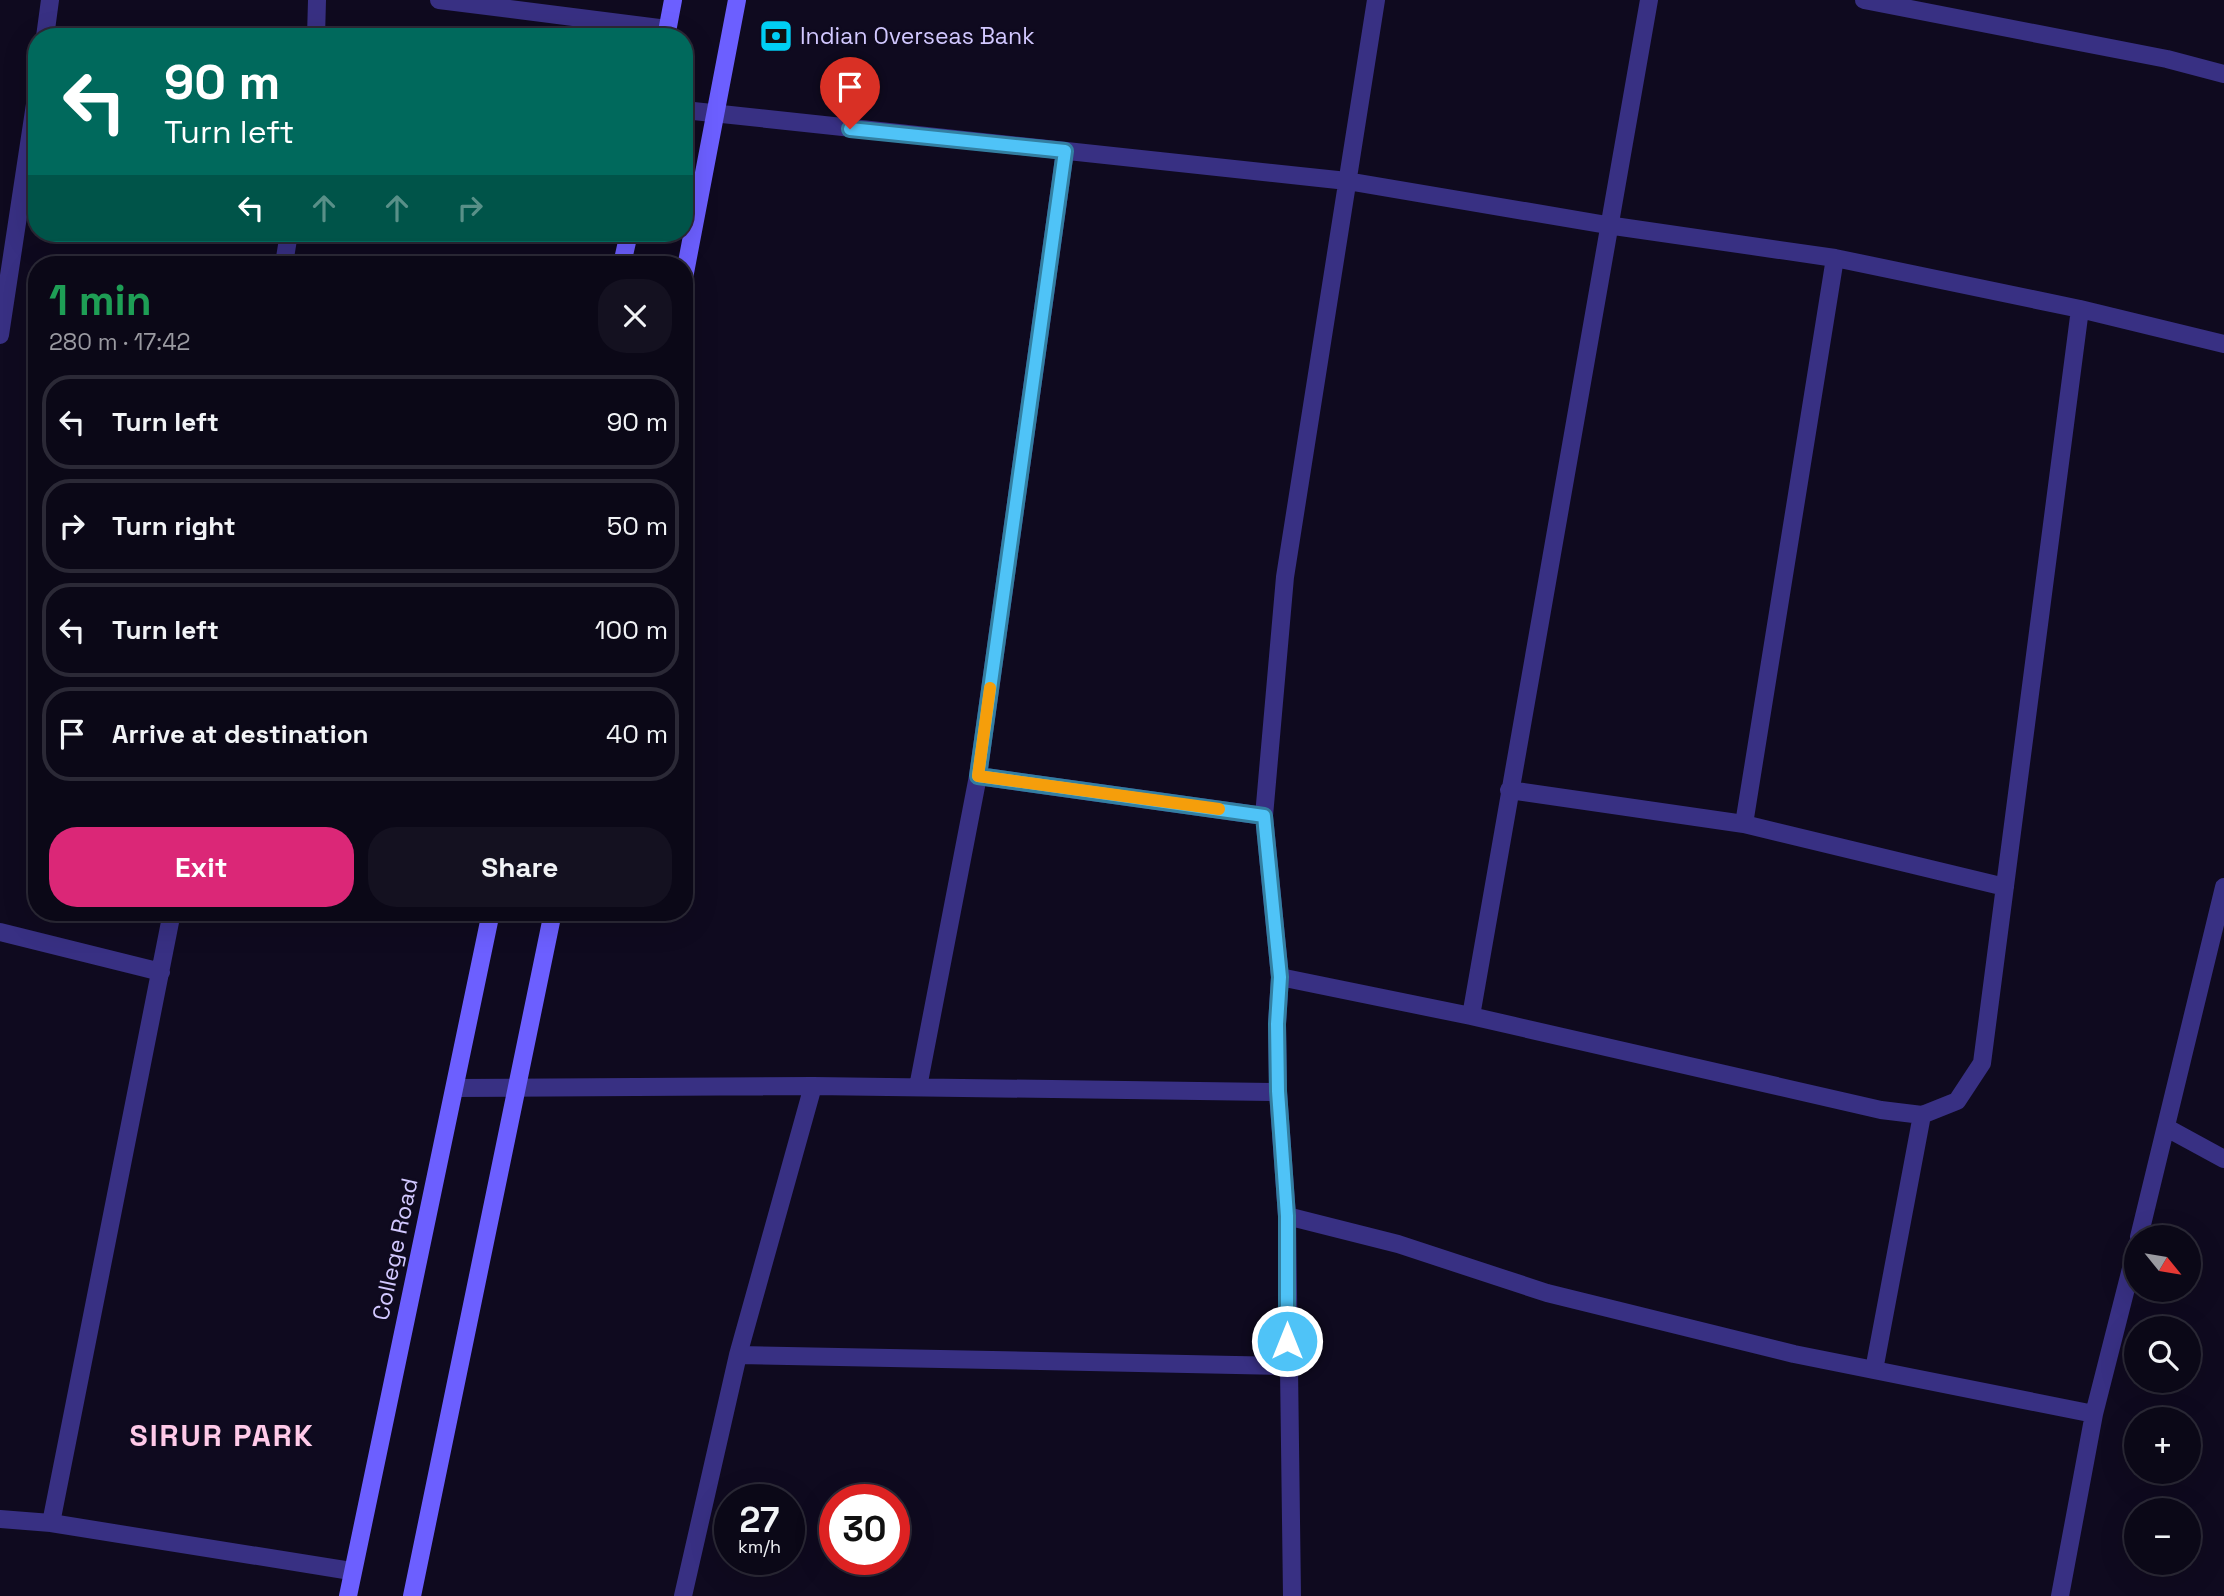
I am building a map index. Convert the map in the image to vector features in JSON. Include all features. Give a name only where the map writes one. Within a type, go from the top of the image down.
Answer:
[{"type":"main road","points":[[667,28],[673,0]]},
{"type":"main road","points":[[693,232],[737,0]]},
{"type":"main road","name":"College Road","points":[[348,1596],[351,1571],[489,921]]},
{"type":"main road","points":[[412,1596],[551,921]]},
{"type":"street","points":[[46,28],[50,0]]},
{"type":"street","points":[[316,28],[317,0]]},
{"type":"street","points":[[439,0],[632,28]]},
{"type":"street","points":[[1292,1596],[1287,1216],[1278,1091],[1277,1024],[1280,977],[1264,816],[1285,576],[1376,0]]},
{"type":"street","points":[[1471,1016],[1649,0]]},
{"type":"street","points":[[1864,0],[2167,59],[2224,75]]},
{"type":"street","points":[[693,111],[1347,181],[1608,225],[1835,258],[2080,309],[2224,344]]},
{"type":"street","points":[[0,335],[28,150]]},
{"type":"street","points":[[918,1087],[978,776],[1065,151]]},
{"type":"street","points":[[1744,824],[1835,258]]},
{"type":"street","points":[[1280,977],[1471,1016],[1881,1110],[1922,1115],[1958,1101],[1982,1063],[2080,309]]},
{"type":"street","points":[[978,776],[1264,816]]},
{"type":"street","points":[[1509,790],[1744,824],[2005,887]]},
{"type":"street","points":[[2142,1225],[2224,887]]},
{"type":"street","points":[[51,1522],[170,921]]},
{"type":"street","points":[[0,932],[162,972]]},
{"type":"street","points":[[683,1596],[738,1354],[813,1086]]},
{"type":"street","points":[[455,1088],[813,1086],[1278,1091]]},
{"type":"street","points":[[1874,1370],[1922,1115]]},
{"type":"street","points":[[2167,1128],[2224,1159]]},
{"type":"street","points":[[1287,1216],[1398,1244],[1547,1293],[1794,1354],[2094,1413]]},
{"type":"street","points":[[2060,1596],[2094,1413],[2124,1296]]},
{"type":"street","points":[[738,1354],[1287,1366]]},
{"type":"street","points":[[0,1520],[51,1522],[351,1571]]},
{"type":"slow traffic","points":[[990,688],[978,776],[1219,809]]},
{"type":"place","name":"Indian Overseas Bank","points":[[776,36]]},
{"type":"district","name":"SIRUR PARK","points":[[222,1435]]},
{"type":"route","points":[[850,129],[1065,151],[978,776],[1264,816],[1280,977],[1277,1024],[1278,1091],[1287,1216],[1287,1341]]}]
